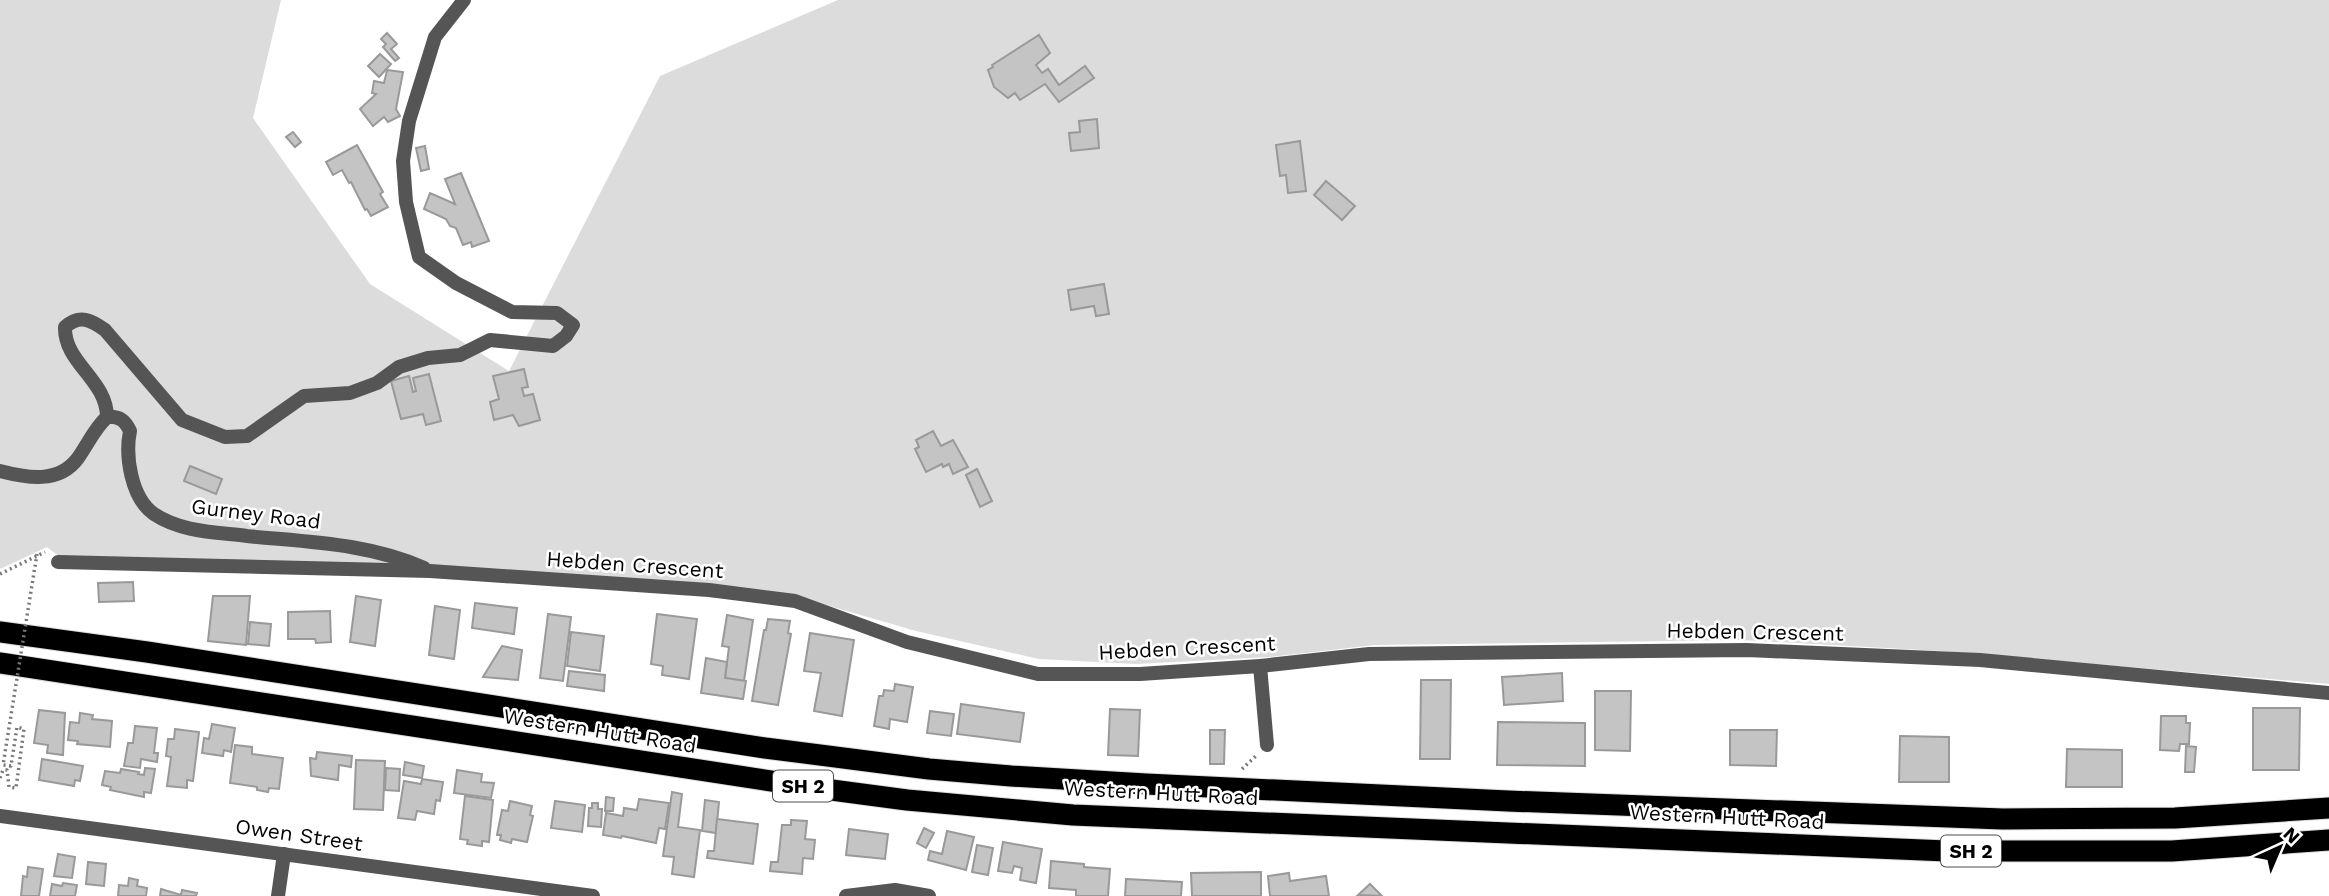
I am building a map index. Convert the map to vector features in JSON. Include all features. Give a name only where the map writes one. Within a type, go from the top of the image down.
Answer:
[{"type":"highway","name":"Western Hutt Road","points":[[0,632],[147,652],[765,748],[918,768],[1011,776],[1508,801],[2003,819],[2175,818],[2329,808]]},
{"type":"highway","name":"Western Hutt Road","points":[[0,663],[824,789],[1073,815],[1947,851],[2172,851],[2329,840]]},
{"type":"street","name":"Gurney Road","points":[[430,571],[400,558],[357,548],[188,529],[153,513],[138,494],[131,469],[127,444],[130,430],[121,418],[107,416],[107,405],[100,388],[80,365],[65,340],[65,327],[74,319],[90,319],[105,330],[181,420],[225,438],[247,436],[304,396],[350,393],[377,383],[399,367],[428,358],[460,355],[490,340],[553,346],[573,325],[557,313],[512,312],[456,283],[419,257],[406,202],[403,161],[409,121],[435,37],[464,0]]},
{"type":"street","points":[[0,471],[40,478],[69,468],[107,416]]},
{"type":"street","name":"Hebden Crescent","points":[[58,562],[430,571],[709,590],[795,601],[907,642],[1038,674],[1140,674],[1260,666],[1369,654],[1746,650],[1980,660],[2329,693]]},
{"type":"street","points":[[1260,666],[1267,745]]},
{"type":"street","name":"Owen Street","points":[[0,816],[593,896]]},
{"type":"street","points":[[278,896],[284,854]]},
{"type":"street","points":[[846,896],[895,890],[929,896]]},
{"type":"path","points":[[0,574],[37,554],[3,765],[11,766],[17,727],[24,729],[16,788],[9,787],[7,770],[3,770],[0,778]]},
{"type":"shaded area","points":[[0,0],[281,0],[253,118],[370,284],[509,371],[660,76],[838,0],[2329,0],[2329,684],[1940,651],[1741,640],[1375,645],[1269,657],[1136,664],[1039,659],[916,631],[795,596],[60,557],[47,547],[0,569]]},
{"type":"building","points":[[387,33],[397,44],[391,49],[399,58],[395,61],[383,47],[386,44],[381,39]]},
{"type":"building","points":[[1039,35],[1050,53],[1036,65],[1042,73],[1048,69],[1059,85],[1085,66],[1094,78],[1059,102],[1045,84],[1020,100],[1015,93],[1008,98],[994,87],[988,70]]},
{"type":"building","points":[[380,54],[391,64],[379,77],[368,66]]},
{"type":"building","points":[[387,70],[403,72],[396,109],[400,116],[388,122],[384,117],[373,126],[360,109],[376,94],[372,93],[374,81],[384,83]]},
{"type":"building","points":[[1097,119],[1099,148],[1071,151],[1069,133],[1080,132],[1079,121]]},
{"type":"building","points":[[293,132],[301,142],[295,147],[286,137]]},
{"type":"building","points":[[1300,141],[1306,191],[1288,193],[1286,175],[1280,176],[1276,145]]},
{"type":"building","points":[[357,145],[383,192],[380,194],[388,207],[371,216],[342,170],[333,175],[326,162]]},
{"type":"building","points":[[425,146],[429,169],[421,171],[416,148]]},
{"type":"building","points":[[461,173],[489,241],[472,247],[471,242],[463,245],[456,228],[450,226],[446,219],[424,209],[430,193],[455,204],[445,179]]},
{"type":"building","points":[[1326,181],[1355,206],[1342,220],[1314,195]]},
{"type":"building","points":[[1104,284],[1109,314],[1096,316],[1094,306],[1071,310],[1068,290]]},
{"type":"building","points":[[524,369],[528,387],[522,388],[524,396],[533,394],[540,420],[519,426],[513,415],[494,420],[490,402],[499,399],[493,376]]},
{"type":"building","points":[[429,374],[441,421],[426,425],[423,414],[401,419],[391,381],[409,376],[413,392],[416,391],[413,378]]},
{"type":"building","points":[[933,431],[941,446],[953,440],[968,467],[953,474],[949,464],[943,467],[942,464],[926,472],[915,449],[919,447],[916,440]]},
{"type":"building","points":[[190,466],[222,479],[216,494],[184,481]]},
{"type":"building","points":[[977,469],[992,501],[980,507],[966,475]]},
{"type":"building","points":[[133,582],[134,601],[99,602],[98,583]]},
{"type":"building","points":[[213,596],[250,596],[246,645],[208,641]]},
{"type":"building","points":[[356,596],[381,600],[375,646],[350,642]]},
{"type":"building","points":[[475,603],[517,608],[514,634],[472,628]]},
{"type":"building","points":[[435,606],[460,610],[454,659],[429,655]]},
{"type":"building","points":[[330,611],[331,642],[288,639],[288,612]]},
{"type":"building","points":[[548,614],[571,617],[563,681],[540,678]]},
{"type":"building","points":[[657,614],[697,619],[689,679],[662,675],[663,666],[651,664]]},
{"type":"building","points":[[727,615],[753,620],[744,681],[725,678],[729,647],[722,646]]},
{"type":"building","points":[[768,619],[790,621],[788,633],[791,634],[778,705],[752,701]]},
{"type":"building","points":[[250,622],[271,624],[269,646],[248,644]]},
{"type":"building","points":[[571,632],[604,636],[600,671],[567,666]]},
{"type":"building","points":[[810,633],[854,640],[842,716],[814,711],[821,673],[804,671]]},
{"type":"building","points":[[502,646],[522,650],[518,680],[483,677]]},
{"type":"building","points":[[706,658],[727,662],[725,678],[746,681],[743,699],[701,693]]},
{"type":"building","points":[[569,671],[605,675],[604,691],[567,686]]},
{"type":"building","points":[[1562,673],[1563,701],[1504,705],[1502,677]]},
{"type":"building","points":[[1421,680],[1451,680],[1450,759],[1420,759]]},
{"type":"building","points":[[895,684],[913,687],[907,722],[890,719],[889,729],[874,726],[879,696],[883,696],[884,690],[894,691]]},
{"type":"building","points":[[1595,691],[1631,691],[1630,751],[1595,750]]},
{"type":"building","points":[[961,704],[1024,713],[1020,742],[957,734]]},
{"type":"building","points":[[2253,708],[2300,708],[2299,770],[2253,770]]},
{"type":"building","points":[[1110,709],[1140,710],[1138,756],[1108,755]]},
{"type":"building","points":[[39,710],[65,713],[63,755],[47,753],[48,745],[34,743]]},
{"type":"building","points":[[930,711],[954,714],[951,736],[927,733]]},
{"type":"building","points":[[80,713],[93,715],[92,719],[112,721],[110,747],[77,744],[78,741],[68,740],[70,722],[79,723]]},
{"type":"building","points":[[2161,716],[2186,716],[2186,723],[2190,723],[2189,744],[2180,744],[2179,751],[2160,750]]},
{"type":"building","points":[[1498,722],[1585,723],[1585,766],[1497,765]]},
{"type":"building","points":[[212,724],[235,728],[231,752],[224,750],[223,756],[202,753],[204,738],[209,739]]},
{"type":"building","points":[[135,726],[157,728],[154,753],[158,753],[157,762],[141,759],[140,768],[124,766],[128,743],[133,743]]},
{"type":"building","points":[[175,729],[199,732],[193,781],[187,780],[187,788],[167,786],[171,757],[166,756],[168,739],[174,739]]},
{"type":"building","points":[[1210,730],[1225,730],[1224,764],[1210,764]]},
{"type":"building","points":[[1730,730],[1777,730],[1776,766],[1730,765]]},
{"type":"building","points":[[1900,736],[1949,737],[1949,782],[1899,782]]},
{"type":"building","points":[[235,745],[252,747],[252,754],[283,758],[279,789],[269,788],[268,792],[257,790],[257,787],[230,783]]},
{"type":"building","points":[[2186,746],[2196,747],[2194,772],[2185,772]]},
{"type":"building","points":[[2067,749],[2122,750],[2122,787],[2066,787]]},
{"type":"building","points":[[317,752],[352,756],[351,767],[339,765],[338,780],[311,776],[310,758],[316,759]]},
{"type":"building","points":[[42,759],[83,766],[80,781],[75,780],[74,786],[39,780]]},
{"type":"building","points":[[356,760],[385,761],[383,810],[354,809]]},
{"type":"building","points":[[405,762],[424,766],[422,778],[403,775]]},
{"type":"building","points":[[145,768],[155,769],[151,793],[144,792],[144,797],[110,790],[111,787],[102,785],[105,771],[120,773],[121,769],[144,775]]},
{"type":"building","points":[[386,768],[400,769],[399,791],[385,790]]},
{"type":"building","points":[[457,770],[482,774],[481,782],[494,783],[491,798],[454,793]]},
{"type":"building","points":[[422,779],[443,782],[440,801],[436,800],[434,814],[417,811],[415,820],[398,818],[404,781],[421,784]]},
{"type":"building","points":[[672,792],[682,794],[678,827],[700,830],[694,877],[672,874],[674,857],[663,856]]},
{"type":"building","points":[[465,796],[493,800],[489,842],[482,841],[482,846],[467,844],[468,840],[460,839]]},
{"type":"building","points":[[606,797],[614,798],[613,811],[605,811]]},
{"type":"building","points":[[639,799],[669,803],[665,829],[659,828],[656,843],[603,835],[606,813],[623,816],[624,808],[637,810]]},
{"type":"building","points":[[705,800],[719,802],[716,833],[702,831]]},
{"type":"building","points":[[510,801],[532,806],[530,815],[533,816],[527,842],[512,839],[511,843],[500,840],[501,835],[497,835],[502,810],[508,811]]},
{"type":"building","points":[[555,801],[585,805],[582,832],[551,828]]},
{"type":"building","points":[[592,803],[598,803],[598,809],[602,809],[601,827],[588,826]]},
{"type":"building","points":[[717,819],[758,824],[753,864],[707,858],[708,851],[714,851]]},
{"type":"building","points":[[791,820],[807,821],[805,839],[815,840],[813,859],[803,858],[802,874],[770,871],[771,862],[778,862],[782,825],[791,825]]},
{"type":"building","points":[[924,828],[934,833],[926,848],[917,843]]},
{"type":"building","points":[[849,829],[888,834],[885,859],[846,855]]},
{"type":"building","points":[[947,831],[974,837],[966,870],[928,860],[930,851],[942,854]]},
{"type":"building","points":[[1003,842],[1042,849],[1036,883],[1020,880],[1022,868],[1014,866],[1012,873],[998,871]]},
{"type":"building","points":[[977,845],[993,848],[988,875],[972,872]]},
{"type":"building","points":[[58,854],[75,857],[72,878],[54,876]]},
{"type":"building","points":[[1051,861],[1110,869],[1108,896],[1076,896],[1076,890],[1049,888]]},
{"type":"building","points":[[88,862],[106,864],[104,886],[86,884]]},
{"type":"building","points":[[28,867],[43,869],[39,896],[21,896],[23,876],[27,877]]},
{"type":"building","points":[[1261,872],[1261,896],[1192,896],[1191,873]]},
{"type":"building","points":[[1289,873],[1290,881],[1326,876],[1329,896],[1270,896],[1268,876]]},
{"type":"building","points":[[129,878],[138,880],[137,886],[147,888],[146,896],[118,896],[119,885],[128,886]]},
{"type":"building","points":[[1126,879],[1182,882],[1181,896],[1125,896]]},
{"type":"building","points":[[63,883],[77,885],[75,896],[50,896],[52,884],[62,886]]},
{"type":"building","points":[[1370,884],[1382,896],[1358,895]]},
{"type":"building","points":[[161,889],[181,895],[182,890],[197,893],[196,896],[160,896]]}]
